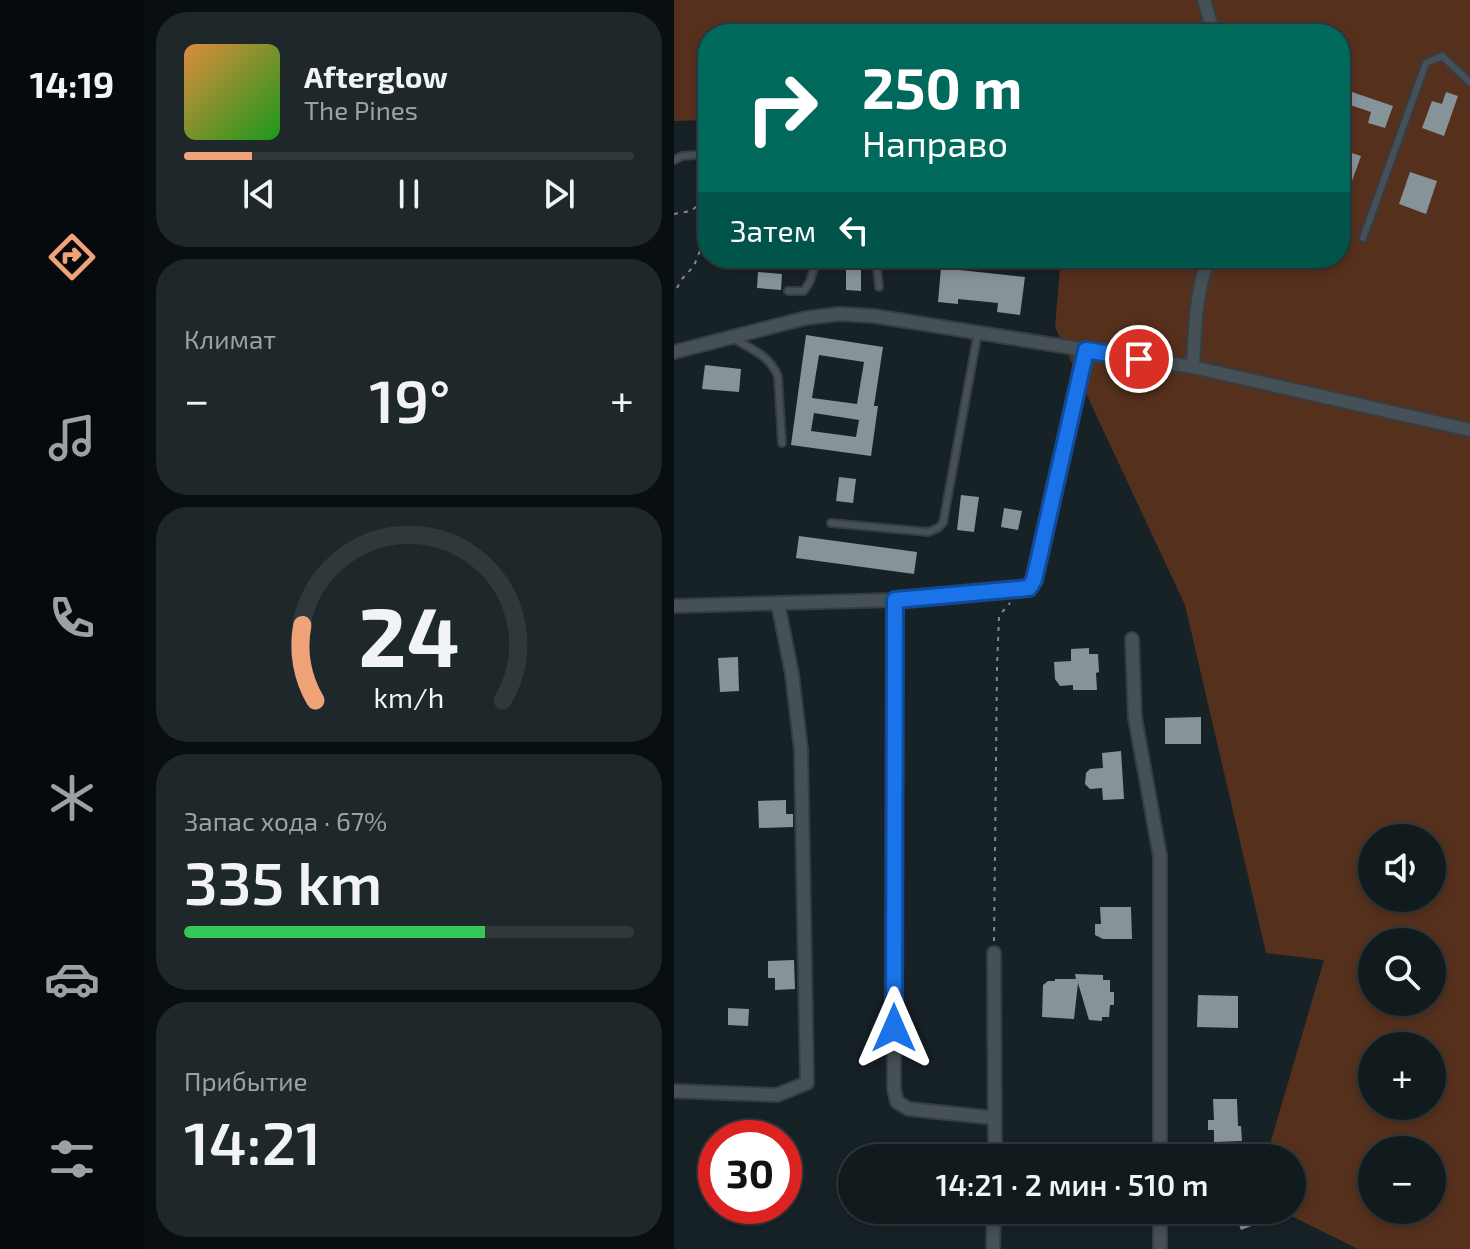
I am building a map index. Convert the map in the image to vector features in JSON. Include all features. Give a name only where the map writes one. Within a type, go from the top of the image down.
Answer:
[{"type":"street","points":[[1204,0],[1211,24]]},
{"type":"street","points":[[1193,367],[1198,298],[1205,268]]},
{"type":"street","points":[[674,352],[806,318],[840,314],[874,316],[1193,367],[1470,430]]},
{"type":"street","points":[[674,606],[895,600],[1029,588],[1034,580],[1086,350]]},
{"type":"street","points":[[895,600],[894,1089],[897,1102],[909,1109],[995,1118]]},
{"type":"street","points":[[674,1091],[777,1095],[807,1083],[801,750],[792,674],[778,604]]},
{"type":"street","points":[[1132,639],[1135,718],[1160,856],[1160,1144]]},
{"type":"street","points":[[994,953],[995,1144]]},
{"type":"street","points":[[993,1249],[994,1224]]},
{"type":"street","points":[[1160,1224],[1160,1249]]},
{"type":"lane","points":[[1363,238],[1426,63],[1442,56],[1470,82]]},
{"type":"lane","points":[[674,160],[698,155]]},
{"type":"lane","points":[[788,291],[804,291],[814,268]]},
{"type":"lane","points":[[877,268],[879,287]]},
{"type":"lane","points":[[831,523],[928,532],[943,523],[978,332]]},
{"type":"lane","points":[[732,338],[768,359],[775,369],[782,443]]},
{"type":"path","points":[[674,214],[691,211],[698,205]]},
{"type":"path","points":[[677,288],[698,256]]},
{"type":"path","points":[[994,953],[999,616],[1021,589]]},
{"type":"shaded area","points":[[674,0],[1470,0],[1470,1249],[1358,1249],[1306,1223],[1306,1144],[1270,1144],[1324,960],[1266,953],[1185,605],[1055,327],[1060,268],[1350,268],[1350,24],[698,24],[698,120],[674,121]]},
{"type":"building","points":[[1350,91],[1393,106],[1385,128],[1368,123],[1371,112],[1350,105]]},
{"type":"building","points":[[1446,92],[1458,96],[1444,136],[1422,128],[1432,101],[1442,104]]},
{"type":"building","points":[[1350,152],[1361,156],[1350,180]]},
{"type":"building","points":[[1410,172],[1437,181],[1426,214],[1399,204]]},
{"type":"building","points":[[846,268],[861,268],[861,291],[846,290]]},
{"type":"building","points":[[941,268],[1025,277],[1020,315],[997,312],[998,303],[958,299],[958,304],[938,302]]},
{"type":"building","points":[[758,272],[782,274],[781,290],[757,288]]},
{"type":"building","points":[[806,335],[883,347],[874,406],[878,406],[871,456],[791,445]],"holes":[[[819,355],[864,362],[857,404],[812,398]],[[814,413],[859,420],[856,437],[811,431]]]},
{"type":"building","points":[[705,365],[741,369],[739,392],[702,389]]},
{"type":"building","points":[[839,477],[856,479],[853,503],[836,501]]},
{"type":"building","points":[[961,495],[979,497],[974,532],[957,530]]},
{"type":"building","points":[[1004,508],[1022,511],[1018,530],[1001,527]]},
{"type":"building","points":[[799,536],[917,552],[914,574],[796,558]]},
{"type":"building","points":[[1089,648],[1089,654],[1098,654],[1097,690],[1073,690],[1073,685],[1060,686],[1055,679],[1054,662],[1071,661],[1071,649]]},
{"type":"building","points":[[738,657],[739,691],[720,692],[718,658]]},
{"type":"building","points":[[1201,717],[1201,744],[1165,744],[1165,718]]},
{"type":"building","points":[[1121,751],[1124,799],[1103,800],[1102,788],[1090,789],[1085,784],[1086,773],[1090,769],[1103,768],[1102,753]]},
{"type":"building","points":[[786,800],[786,814],[793,814],[793,827],[759,828],[758,801]]},
{"type":"building","points":[[1100,907],[1131,907],[1132,939],[1103,939],[1095,935],[1095,924],[1101,924]]},
{"type":"building","points":[[794,960],[795,989],[775,990],[775,978],[768,978],[768,961]]},
{"type":"building","points":[[1075,974],[1103,975],[1103,980],[1110,980],[1114,1005],[1110,1005],[1109,1017],[1102,1017],[1102,1021],[1089,1020],[1078,983],[1074,1019],[1042,1017],[1043,985],[1055,979],[1076,979]]},
{"type":"building","points":[[1198,995],[1238,996],[1238,1028],[1197,1027]]},
{"type":"building","points":[[728,1008],[749,1009],[748,1026],[728,1025]]},
{"type":"building","points":[[1213,1099],[1237,1099],[1242,1141],[1214,1142],[1214,1130],[1208,1130],[1208,1120],[1214,1120]]},
{"type":"building","points":[[1239,1224],[1257,1224],[1241,1230]]},
{"type":"route","points":[[894,1028],[895,600],[1029,588],[1034,580],[1086,350],[1139,359]]}]
